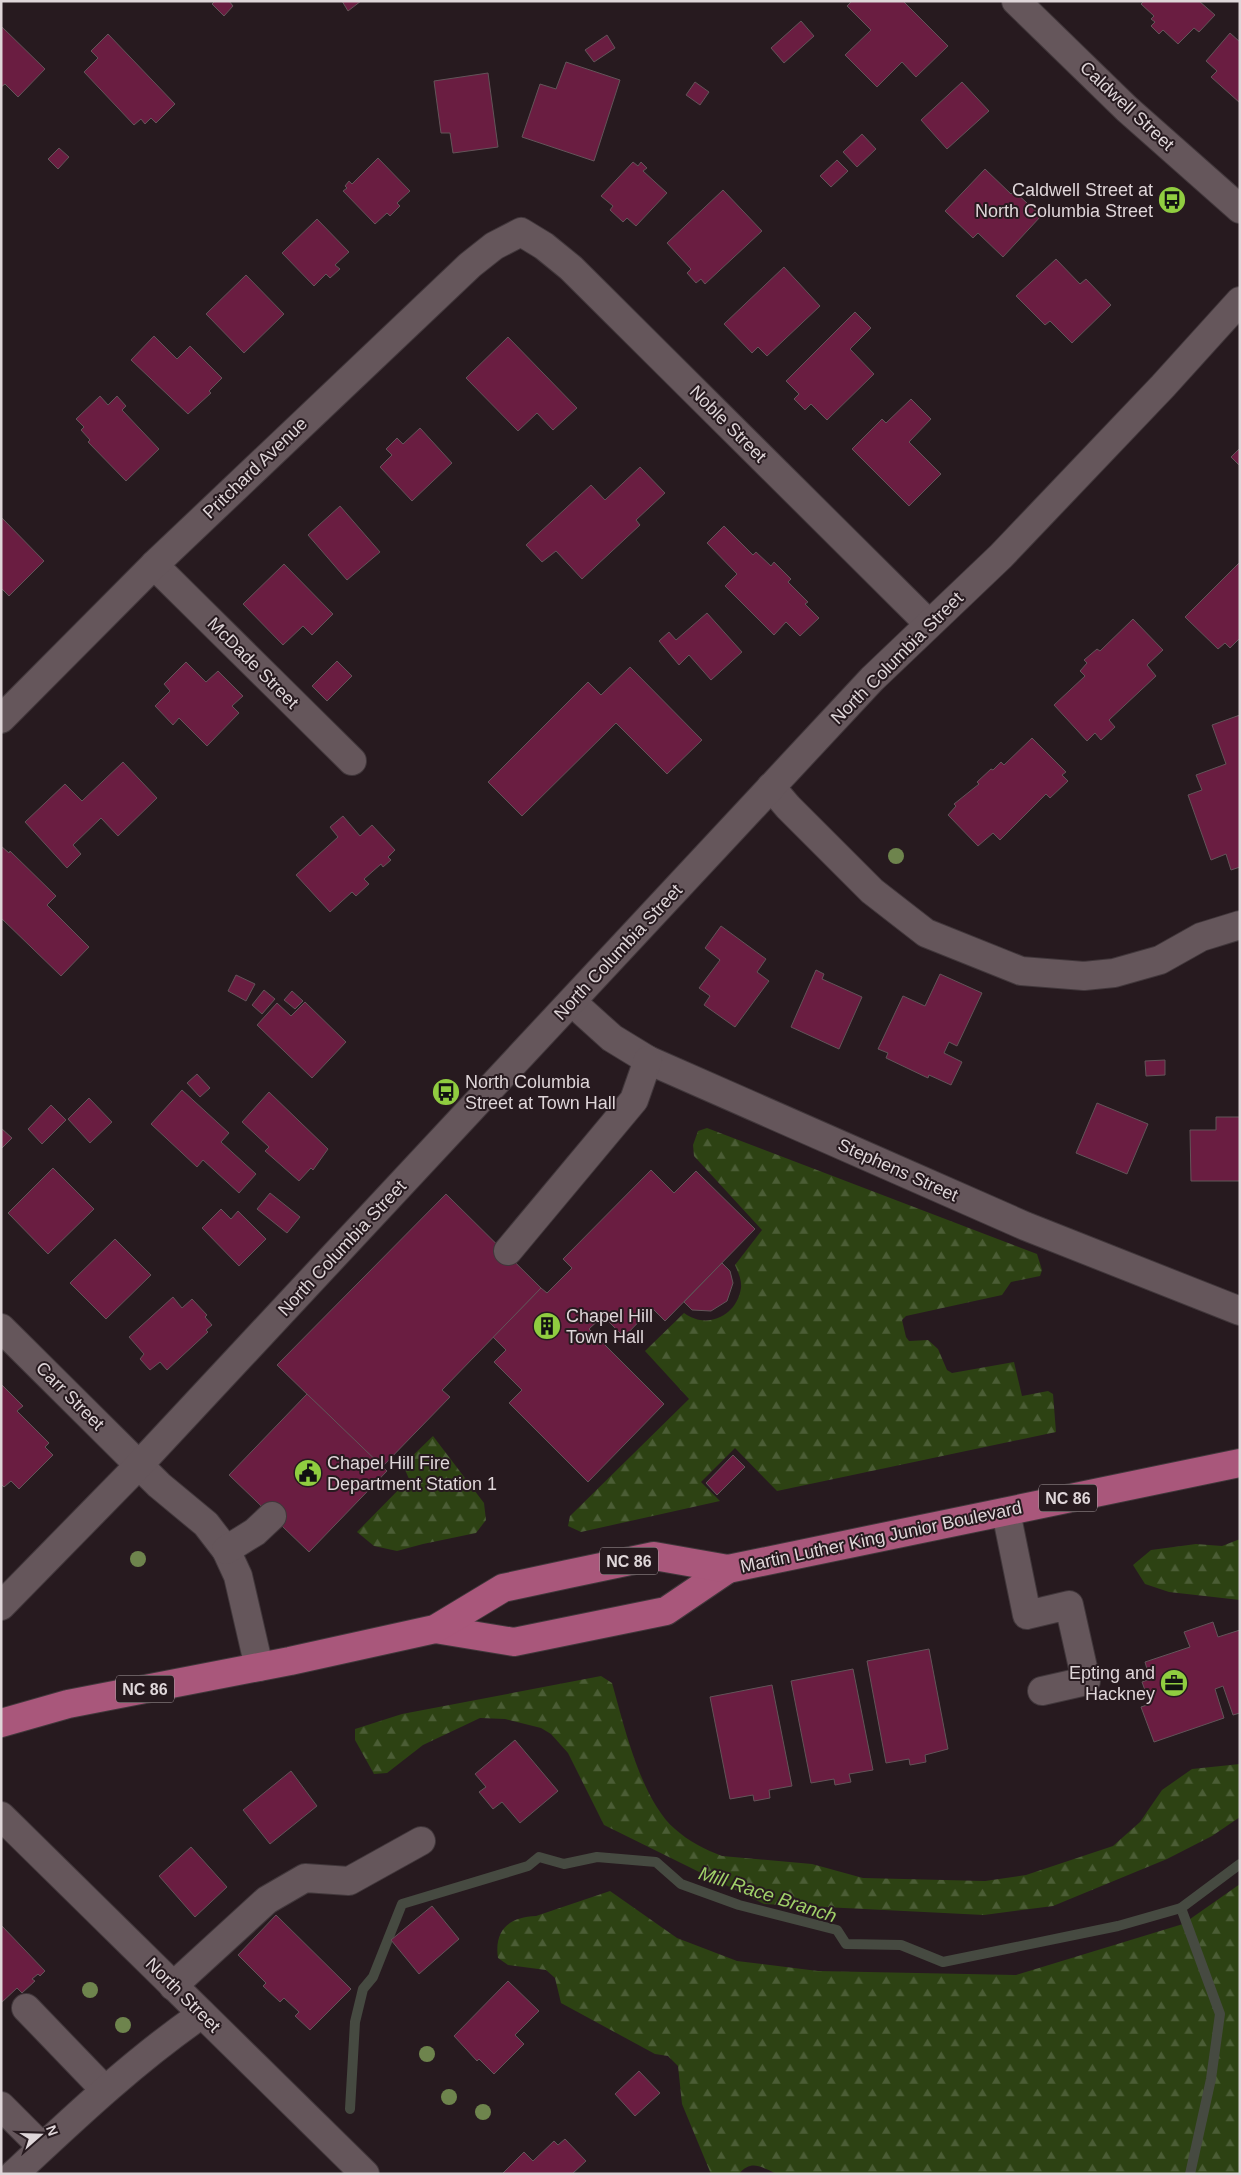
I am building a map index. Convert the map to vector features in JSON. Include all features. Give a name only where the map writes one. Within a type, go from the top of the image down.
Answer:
[{"type":"main road","name":"Martin Luther King Junior Boulevard","points":[[1,1723],[30,1713],[68,1704],[259,1667],[435,1629],[503,1588],[654,1556],[728,1569],[1240,1463]]},
{"type":"main road","name":"Martin Luther King Junior Boulevard","points":[[435,1629],[514,1642],[666,1611],[728,1569]]},
{"type":"street","name":"Caldwell Street","points":[[1016,1],[1127,109],[1240,208]]},
{"type":"street","name":"Pritchard Avenue","points":[[1,719],[154,565],[470,265],[494,246],[522,232]]},
{"type":"street","name":"Noble Street","points":[[522,232],[544,246],[571,268],[929,624]]},
{"type":"street","name":"North Columbia Street","points":[[1,1606],[139,1465],[872,679],[1008,549],[1163,386],[1240,301]]},
{"type":"street","name":"McDade Street","points":[[154,565],[352,761]]},
{"type":"street","points":[[771,787],[788,807],[872,891],[926,933],[1021,971],[1084,976],[1114,973],[1160,960],[1201,938],[1240,925]]},
{"type":"street","name":"Stephens Street","points":[[572,1002],[612,1038],[648,1060],[1025,1226],[1240,1311]]},
{"type":"street","points":[[508,1251],[634,1100],[648,1060]]},
{"type":"street","name":"Carr Street","points":[[1,1328],[159,1485],[206,1524],[226,1550],[238,1576],[259,1667]]},
{"type":"street","points":[[1006,1512],[1027,1615],[1069,1605],[1086,1681],[1042,1691]]},
{"type":"street","points":[[226,1550],[255,1532],[272,1516]]},
{"type":"street","name":"North Street","points":[[1,1816],[365,2174]]},
{"type":"street","points":[[173,1986],[267,1900],[305,1878],[349,1882],[421,1841]]},
{"type":"street","points":[[26,2008],[104,2089]]},
{"type":"street","points":[[14,2174],[104,2089],[202,2014]]},
{"type":"street","points":[[1,2106],[42,2147]]},
{"type":"green space","points":[[707,1128],[1037,1254],[1042,1270],[1040,1276],[1011,1282],[1002,1295],[906,1316],[902,1320],[906,1337],[909,1341],[928,1340],[938,1349],[947,1370],[952,1373],[1014,1362],[1022,1396],[1048,1391],[1053,1394],[1056,1432],[777,1491],[735,1448],[701,1482],[720,1501],[581,1532],[568,1526],[570,1516],[689,1399],[645,1351],[684,1313],[693,1318],[711,1320],[727,1313],[734,1306],[741,1288],[740,1276],[735,1265],[762,1230],[694,1156],[693,1145],[698,1131]]},
{"type":"green space","points":[[433,1436],[484,1503],[486,1520],[476,1533],[397,1551],[374,1546],[357,1532],[409,1479],[403,1465]]},
{"type":"green space","points":[[1240,1539],[1240,1600],[1169,1592],[1145,1584],[1133,1565],[1151,1550],[1196,1544],[1222,1546]]},
{"type":"green space","points":[[601,1676],[612,1683],[635,1761],[652,1800],[675,1829],[704,1848],[722,1856],[812,1864],[863,1878],[985,1881],[1026,1875],[1113,1846],[1140,1822],[1162,1790],[1192,1769],[1240,1764],[1240,1817],[1212,1836],[1167,1859],[1053,1906],[984,1915],[764,1904],[604,1825],[568,1753],[551,1734],[541,1728],[505,1719],[480,1718],[423,1745],[387,1773],[374,1774],[355,1740],[355,1729],[402,1714]]},
{"type":"green space","points":[[1240,1884],[1240,2174],[777,2174],[762,2167],[752,2166],[743,2169],[739,2174],[711,2174],[682,2104],[678,2066],[668,2056],[655,2054],[561,2003],[555,1978],[546,1970],[508,1965],[498,1958],[497,1948],[498,1940],[505,1927],[518,1919],[536,1916],[610,1891],[677,1938],[737,1961],[818,1971],[1016,1975],[1183,1924]]},
{"type":"building","points":[[215,1],[229,1],[233,6],[224,16],[212,4]]},
{"type":"building","points":[[342,1],[361,1],[348,11]]},
{"type":"building","points":[[852,1],[903,1],[948,46],[916,77],[902,62],[877,87],[845,55],[871,30],[847,6]]},
{"type":"building","points":[[1144,1],[1199,1],[1215,15],[1199,32],[1194,28],[1178,44],[1163,30],[1159,34],[1151,26],[1155,22],[1151,19],[1154,16],[1141,4]]},
{"type":"building","points":[[801,21],[814,36],[784,63],[771,48]]},
{"type":"building","points":[[1,26],[45,69],[18,97],[5,84],[1,87]]},
{"type":"building","points":[[1230,33],[1240,42],[1240,103],[1211,77],[1217,71],[1206,61]]},
{"type":"building","points":[[108,34],[175,104],[156,123],[151,118],[145,124],[141,119],[134,125],[84,72],[98,58],[91,51]]},
{"type":"building","points":[[607,35],[615,48],[594,62],[585,50]]},
{"type":"building","points":[[566,62],[620,80],[594,161],[522,137],[540,84],[556,89]]},
{"type":"building","points":[[488,73],[498,147],[453,153],[450,133],[441,133],[434,81]]},
{"type":"building","points":[[695,82],[709,92],[700,105],[686,95]]},
{"type":"building","points":[[962,82],[989,111],[947,149],[921,120]]},
{"type":"building","points":[[862,134],[876,149],[857,167],[843,152]]},
{"type":"building","points":[[59,148],[69,157],[58,169],[48,159]]},
{"type":"building","points":[[378,158],[410,191],[397,203],[400,206],[390,216],[387,213],[375,224],[343,191],[347,188],[345,186],[349,181],[352,184]]},
{"type":"building","points":[[837,160],[848,171],[831,187],[820,176]]},
{"type":"building","points":[[633,162],[638,166],[641,162],[647,168],[643,171],[667,193],[636,226],[627,218],[623,222],[610,210],[613,206],[601,196]]},
{"type":"building","points":[[985,169],[1011,194],[1014,191],[1041,216],[1003,257],[978,233],[973,238],[945,211]]},
{"type":"building","points":[[723,190],[762,231],[705,284],[701,279],[696,283],[687,273],[691,269],[667,243]]},
{"type":"building","points":[[317,219],[349,252],[335,265],[340,269],[330,278],[326,274],[314,286],[282,253]]},
{"type":"building","points":[[1056,259],[1080,284],[1086,279],[1111,305],[1072,343],[1050,321],[1045,325],[1016,296]]},
{"type":"building","points":[[784,267],[820,306],[767,356],[758,347],[752,353],[724,324]]},
{"type":"building","points":[[246,275],[284,314],[244,353],[206,314]]},
{"type":"building","points":[[855,312],[871,328],[850,349],[874,374],[827,420],[811,404],[805,410],[794,399],[799,394],[786,381]]},
{"type":"building","points":[[154,336],[177,359],[190,346],[222,378],[209,391],[211,393],[188,414],[131,360]]},
{"type":"building","points":[[508,337],[577,408],[553,430],[537,413],[518,431],[466,378]]},
{"type":"building","points":[[100,396],[108,405],[117,396],[126,406],[122,410],[159,449],[126,481],[88,442],[90,440],[81,430],[84,427],[76,419]]},
{"type":"building","points":[[911,399],[931,419],[909,442],[941,474],[909,506],[852,449],[882,419],[886,423]]},
{"type":"building","points":[[420,428],[452,463],[412,501],[380,467],[392,455],[386,449],[397,438],[403,444]]},
{"type":"building","points":[[1240,448],[1240,466],[1231,457]]},
{"type":"building","points":[[640,467],[665,493],[636,520],[640,525],[582,579],[556,551],[542,562],[526,545],[591,485],[605,500]]},
{"type":"building","points":[[340,506],[380,552],[347,580],[308,535]]},
{"type":"building","points":[[1,517],[44,561],[9,596],[1,588]]},
{"type":"building","points":[[724,526],[753,555],[756,552],[771,566],[774,562],[791,579],[788,582],[808,602],[805,604],[819,618],[800,636],[786,622],[774,635],[725,586],[737,574],[707,543]]},
{"type":"building","points":[[1240,562],[1240,638],[1230,648],[1225,643],[1218,649],[1185,617]]},
{"type":"building","points":[[284,564],[333,614],[312,635],[303,626],[283,645],[243,604]]},
{"type":"building","points":[[707,613],[742,652],[711,680],[689,655],[679,665],[659,641],[669,632],[676,640]]},
{"type":"building","points":[[1133,619],[1163,650],[1147,665],[1156,676],[1109,720],[1115,727],[1101,740],[1095,733],[1087,741],[1054,705],[1085,676],[1080,671],[1087,663],[1084,660],[1097,649],[1100,651]]},
{"type":"building","points":[[337,661],[352,676],[327,701],[312,686]]},
{"type":"building","points":[[186,662],[206,682],[218,671],[243,696],[232,706],[239,713],[207,746],[179,718],[173,725],[155,706],[170,691],[164,684]]},
{"type":"building","points":[[630,667],[702,740],[667,774],[616,723],[522,816],[488,782],[588,682],[601,695]]},
{"type":"building","points":[[1240,715],[1240,867],[1231,870],[1226,854],[1211,860],[1188,795],[1202,790],[1196,775],[1226,764],[1212,725]]},
{"type":"building","points":[[1032,738],[1066,772],[1062,775],[1068,781],[1050,798],[1046,794],[1000,840],[993,833],[978,846],[948,815],[956,806],[954,804],[979,784],[977,782],[991,769],[993,770],[1001,762],[1004,765]]},
{"type":"building","points":[[123,762],[157,798],[118,836],[101,818],[73,845],[81,854],[67,868],[25,822],[65,784],[82,801]]},
{"type":"building","points":[[343,816],[360,836],[372,825],[395,850],[388,857],[391,860],[383,867],[381,864],[364,879],[369,884],[356,896],[352,892],[330,912],[296,875],[338,837],[330,827]]},
{"type":"building","points":[[1,846],[9,853],[10,851],[56,896],[47,905],[89,947],[61,976],[1,918]]},
{"type":"building","points":[[721,926],[766,959],[757,972],[769,981],[735,1027],[704,1005],[710,996],[699,988],[720,960],[705,948]]},
{"type":"building","points":[[816,970],[824,974],[822,979],[862,997],[839,1049],[791,1027]]},
{"type":"building","points":[[940,974],[982,993],[957,1046],[949,1042],[944,1053],[962,1062],[951,1085],[929,1075],[928,1078],[886,1058],[888,1053],[878,1049],[903,996],[925,1006]]},
{"type":"building","points":[[236,975],[255,984],[246,1001],[228,991]]},
{"type":"building","points":[[264,990],[275,999],[262,1014],[252,1005]]},
{"type":"building","points":[[292,991],[303,1001],[295,1009],[284,1000]]},
{"type":"building","points":[[305,1002],[346,1042],[312,1078],[257,1025],[277,1003],[291,1016]]},
{"type":"building","points":[[1165,1060],[1165,1075],[1146,1076],[1145,1061]]},
{"type":"building","points":[[197,1074],[210,1088],[200,1097],[187,1083]]},
{"type":"building","points":[[182,1090],[229,1133],[221,1142],[256,1174],[239,1193],[203,1160],[197,1167],[151,1124]]},
{"type":"building","points":[[269,1092],[328,1149],[313,1170],[311,1168],[299,1181],[265,1151],[269,1147],[242,1122]]},
{"type":"building","points":[[89,1098],[112,1122],[90,1143],[68,1119]]},
{"type":"building","points":[[1097,1103],[1148,1124],[1127,1174],[1076,1153]]},
{"type":"building","points":[[51,1105],[66,1120],[42,1144],[28,1129]]},
{"type":"building","points":[[1216,1117],[1240,1117],[1240,1181],[1191,1181],[1190,1130],[1216,1130]]},
{"type":"building","points":[[1,1128],[12,1138],[1,1149]]},
{"type":"building","points":[[53,1168],[94,1209],[48,1254],[8,1213]]},
{"type":"building","name":"Chapel Hill Town Hall","points":[[651,1170],[674,1193],[696,1171],[755,1229],[665,1321],[652,1308],[624,1337],[603,1316],[589,1329],[664,1404],[588,1482],[509,1403],[522,1390],[494,1362],[506,1350],[493,1337],[541,1288],[547,1293],[572,1268],[563,1259]]},
{"type":"building","points":[[270,1193],[300,1217],[287,1233],[257,1209]]},
{"type":"building","points":[[446,1194],[541,1288],[442,1390],[450,1397],[382,1467],[277,1365]]},
{"type":"building","points":[[221,1209],[231,1219],[238,1211],[266,1239],[239,1266],[202,1228]]},
{"type":"building","points":[[115,1239],[151,1275],[106,1319],[70,1283]]},
{"type":"building","points":[[722,1263],[730,1271],[733,1283],[727,1301],[711,1311],[692,1310],[684,1302]]},
{"type":"building","points":[[173,1297],[182,1308],[192,1299],[207,1315],[205,1317],[212,1325],[206,1330],[208,1332],[167,1370],[160,1362],[150,1370],[140,1359],[144,1354],[129,1337]]},
{"type":"building","points":[[1,1384],[23,1406],[17,1411],[49,1443],[45,1447],[53,1455],[19,1489],[11,1481],[4,1487],[1,1484]]},
{"type":"building","name":"Chapel Hill Fire Department Station 1","points":[[307,1394],[387,1471],[309,1552],[229,1475]]},
{"type":"building","points":[[733,1455],[745,1467],[717,1495],[706,1483]]},
{"type":"building","points":[[1213,1622],[1218,1637],[1240,1630],[1240,1713],[1233,1715],[1223,1686],[1215,1689],[1224,1718],[1154,1742],[1141,1707],[1150,1704],[1142,1682],[1150,1679],[1145,1662],[1190,1647],[1184,1632]]},
{"type":"building","points":[[929,1649],[948,1749],[925,1755],[926,1762],[910,1765],[909,1759],[886,1763],[867,1661]]},
{"type":"building","points":[[853,1669],[873,1770],[849,1774],[851,1782],[835,1785],[834,1779],[811,1783],[791,1681]]},
{"type":"building","points":[[772,1685],[792,1786],[769,1790],[770,1798],[754,1801],[753,1795],[730,1799],[710,1697]]},
{"type":"building","points":[[515,1740],[558,1791],[520,1823],[502,1802],[493,1809],[479,1792],[486,1787],[475,1774]]},
{"type":"building","points":[[291,1771],[317,1806],[270,1844],[243,1810]]},
{"type":"building","points":[[191,1847],[227,1887],[195,1917],[159,1876]]},
{"type":"building","points":[[432,1906],[459,1939],[419,1974],[391,1940]]},
{"type":"building","points":[[276,1915],[351,1989],[310,2030],[295,2016],[299,2012],[284,1998],[280,2002],[263,1986],[266,1983],[238,1955]]},
{"type":"building","points":[[1,1925],[45,1971],[40,1976],[38,1974],[32,1979],[35,1981],[22,1993],[17,1988],[1,2003]]},
{"type":"building","points":[[508,1981],[539,2011],[515,2035],[524,2044],[494,2074],[479,2059],[477,2061],[454,2036]]},
{"type":"building","points":[[639,2071],[660,2093],[635,2116],[615,2094]]},
{"type":"building","points":[[565,2139],[586,2161],[572,2174],[502,2174],[524,2152],[533,2161],[554,2141],[558,2145]]},
{"type":"waterway","name":"Mill Race Branch","points":[[350,2109],[355,2022],[363,1989],[373,1977],[402,1904],[528,1866],[539,1857],[564,1864],[597,1857],[656,1862],[681,1884],[739,1905],[837,1930],[846,1944],[901,1945],[943,1962],[1118,1926],[1181,1908],[1240,1864]]},
{"type":"waterway","points":[[1181,1908],[1220,2014],[1211,2079],[1190,2174]]},
{"type":"place","name":"Caldwell Street at North Columbia Street","points":[[1172,200]]},
{"type":"place","name":"North Columbia Street at Town Hall","points":[[446,1092]]},
{"type":"place","name":"Chapel Hill Town Hall","points":[[547,1326]]},
{"type":"place","name":"Chapel Hill Fire Department Station 1","points":[[308,1473]]},
{"type":"place","name":"Epting and Hackney","points":[[1174,1683]]}]
